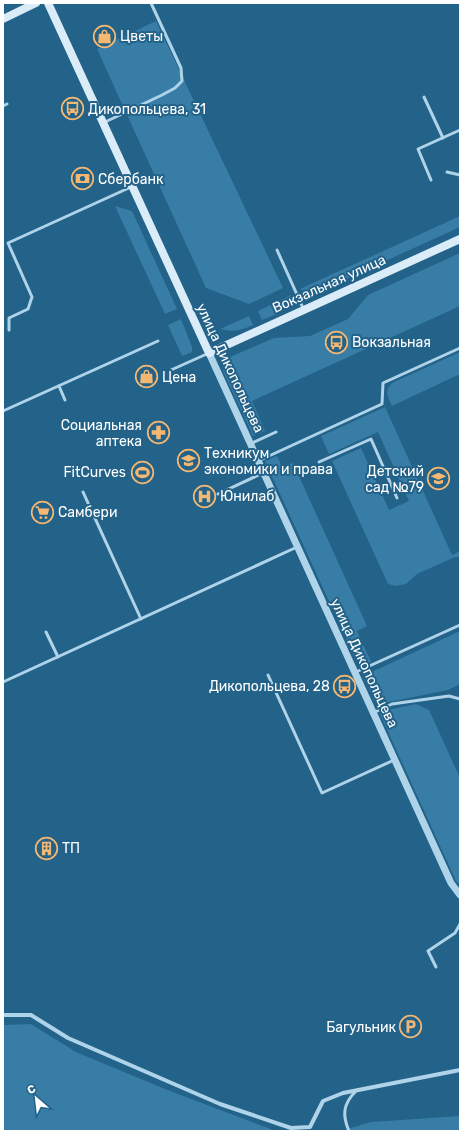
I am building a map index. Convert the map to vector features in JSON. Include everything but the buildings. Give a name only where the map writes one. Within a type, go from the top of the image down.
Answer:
[{"type":"main road","points":[[3,19],[36,3]]},
{"type":"main road","name":"улица Дикопольцева","points":[[48,3],[209,353]]},
{"type":"main road","name":"Вокзальная улица","points":[[209,353],[460,239]]},
{"type":"street","name":"улица Дикопольцева","points":[[209,353],[394,760],[451,883],[460,895]]},
{"type":"street","points":[[3,1015],[31,1015],[68,1038],[162,1079],[220,1104],[291,1128],[310,1127],[323,1100],[343,1093],[460,1070]]},
{"type":"lane","points":[[103,123],[162,95],[175,88],[182,81],[181,68],[151,3]]},
{"type":"lane","points":[[424,97],[442,138]]},
{"type":"lane","points":[[431,180],[418,149],[460,130]]},
{"type":"lane","points":[[447,172],[460,175]]},
{"type":"lane","points":[[9,330],[9,318],[28,309],[32,297],[8,243],[132,186]]},
{"type":"lane","points":[[277,250],[304,310]]},
{"type":"lane","points":[[3,411],[158,341]]},
{"type":"lane","points":[[258,461],[382,404],[383,383],[460,348]]},
{"type":"lane","points":[[171,370],[209,353]]},
{"type":"lane","points":[[59,386],[65,400]]},
{"type":"lane","points":[[250,444],[276,432]]},
{"type":"lane","points":[[319,462],[371,439],[397,498]]},
{"type":"lane","points":[[218,494],[263,473]]},
{"type":"lane","points":[[83,492],[141,619]]},
{"type":"lane","points":[[3,682],[297,547]]},
{"type":"lane","points":[[355,673],[460,625]]},
{"type":"lane","points":[[46,632],[58,657]]},
{"type":"lane","points":[[268,674],[322,793],[394,760]]},
{"type":"lane","points":[[373,713],[392,704],[449,696],[460,699]]},
{"type":"lane","points":[[436,967],[428,951],[455,932],[460,924]]},
{"type":"lane","points":[[349,1131],[344,1110],[349,1098],[356,1091]]},
{"type":"shaded area","points":[[156,21],[283,288],[249,304],[206,288],[97,49]]},
{"type":"shaded area","points":[[115,206],[132,211],[177,309],[165,314]]},
{"type":"shaded area","points":[[460,216],[460,227],[311,295],[300,289]]},
{"type":"shaded area","points":[[460,253],[460,306],[252,401],[265,431],[253,436],[223,371],[230,357],[274,338],[310,336],[348,319],[368,295]]},
{"type":"shaded area","points":[[291,295],[290,301],[285,309],[262,320],[258,311]]},
{"type":"shaded area","points":[[249,316],[253,325],[244,329],[236,330],[220,329]]},
{"type":"shaded area","points":[[181,319],[192,347],[192,352],[182,356],[168,325]]},
{"type":"shaded area","points":[[460,352],[460,374],[392,406],[387,391],[392,383]]},
{"type":"shaded area","points":[[385,407],[452,555],[460,551],[460,557],[455,557],[417,574],[406,584],[396,586],[388,584],[332,461],[361,448],[389,510],[409,501],[378,432],[329,454],[321,436]]},
{"type":"shaded area","points":[[277,456],[282,467],[293,463],[367,626],[357,631],[371,662],[359,667],[265,461]]},
{"type":"shaded area","points":[[460,631],[460,684],[448,690],[384,703],[377,703],[374,700],[363,676]]},
{"type":"shaded area","points":[[416,704],[429,710],[460,778],[460,885],[456,881],[380,714],[388,710]]},
{"type":"shaded area","points":[[31,1024],[76,1052],[165,1089],[276,1131],[3,1131],[3,1025]]},
{"type":"shaded area","points":[[460,1116],[460,1131],[341,1131],[371,1122]]},
{"type":"place","name":"Цветы","points":[[104,36]]},
{"type":"place","name":"Дикопольцева, 31","points":[[73,109]]},
{"type":"place","name":"Сбербанк","points":[[83,179]]},
{"type":"place","name":"Вокзальная","points":[[336,342]]},
{"type":"place","name":"Цена","points":[[147,377]]},
{"type":"place","name":"Социальная аптека","points":[[158,433]]},
{"type":"place","name":"Техникум экономики и права","points":[[188,461]]},
{"type":"place","name":"FitCurves","points":[[142,472]]},
{"type":"place","name":"Детский сад №79","points":[[439,479]]},
{"type":"place","name":"Юнилаб","points":[[204,496]]},
{"type":"place","name":"Самбери","points":[[42,512]]},
{"type":"place","name":"Дикопольцева, 28","points":[[345,686]]},
{"type":"place","name":"ТП","points":[[47,848]]},
{"type":"place","name":"Багульник","points":[[411,1027]]}]
